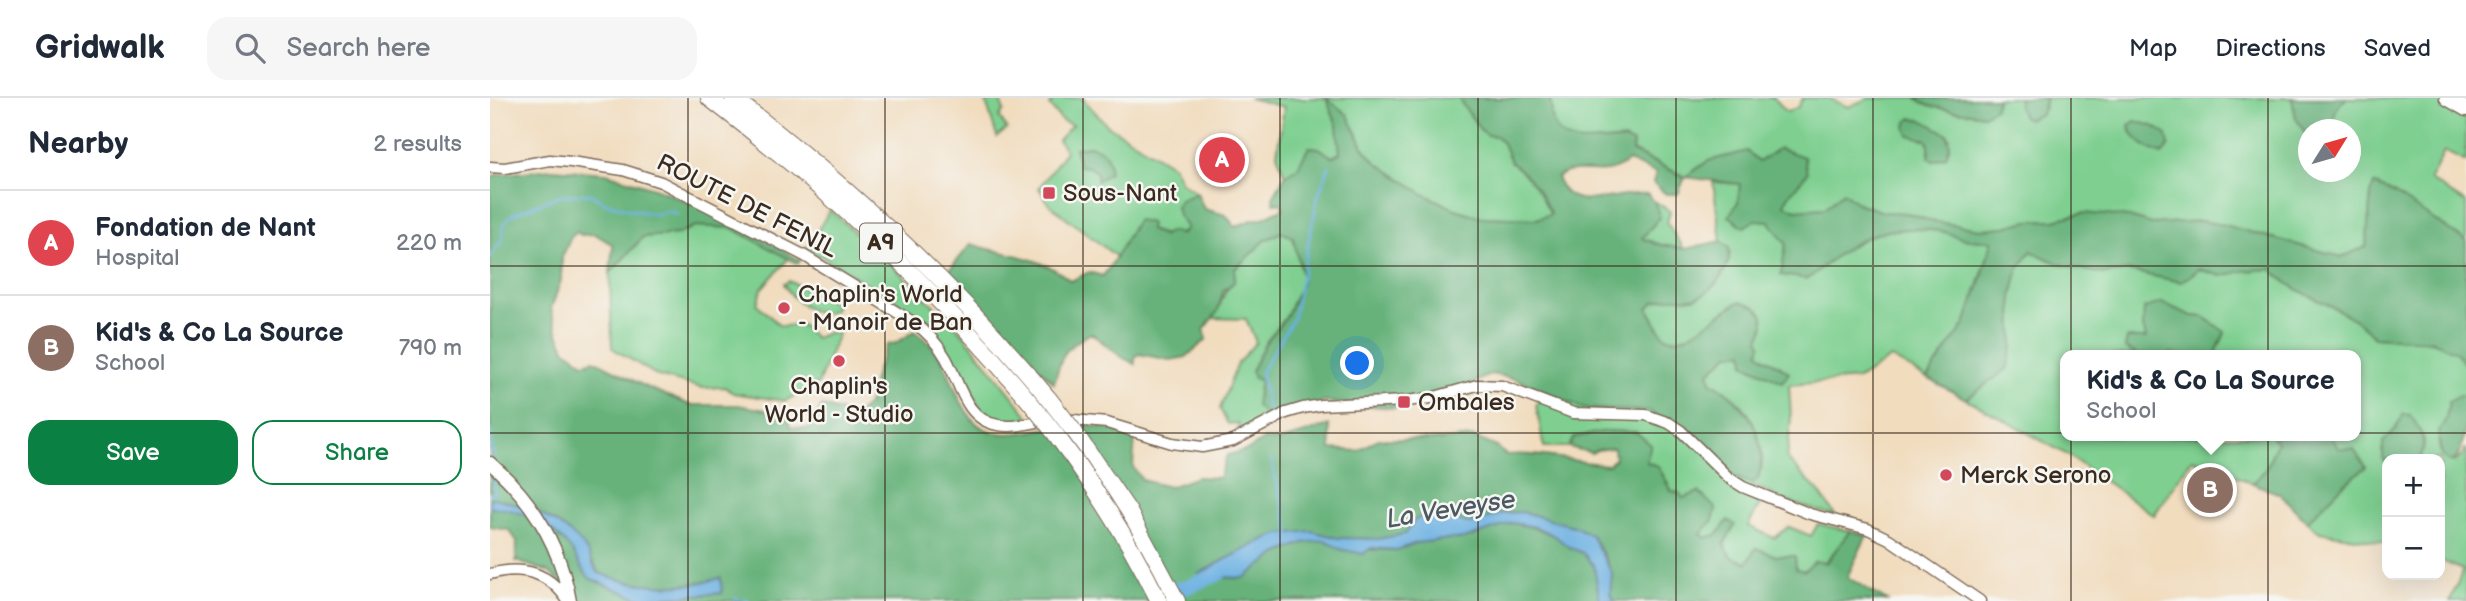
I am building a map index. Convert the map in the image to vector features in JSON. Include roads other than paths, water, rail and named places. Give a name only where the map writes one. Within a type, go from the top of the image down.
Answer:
[{"type":"highway","name":"A9","points":[[709,98],[788,160],[884,245],[964,325],[1034,407],[1104,504],[1159,601]]},
{"type":"highway","name":"A9","points":[[733,98],[833,181],[926,267],[997,338],[1049,399],[1117,494],[1177,601]]},
{"type":"main road","points":[[2447,98],[2466,109]]},
{"type":"main road","points":[[490,463],[526,498],[542,522],[560,561],[569,601]]},
{"type":"street","name":"ROUTE DE FENIL","points":[[490,167],[505,168],[550,160],[623,170],[661,182],[754,228],[853,284],[922,329],[942,351],[969,406],[990,424],[1014,426],[1066,419],[1107,423],[1172,443],[1202,447],[1233,441],[1303,408],[1406,401],[1431,398],[1488,384],[1502,386],[1573,413],[1646,415],[1669,423],[1681,431],[1729,478],[1743,487],[1810,514],[1868,529],[1889,539],[1980,601]]},
{"type":"street","points":[[490,573],[515,569],[535,572],[555,584],[569,601]]},
{"type":"street","points":[[490,581],[507,576],[524,576],[549,589],[560,601]]},
{"type":"water","points":[[490,499],[529,509],[563,527],[582,544],[599,573],[628,582],[659,585],[691,584],[721,578],[722,593],[641,599],[591,579],[565,542],[556,534],[524,515],[490,508]]},
{"type":"water","points":[[1523,512],[1576,527],[1591,535],[1612,573],[1610,594],[1615,601],[1600,601],[1594,566],[1583,553],[1536,527],[1512,523],[1464,539],[1416,543],[1397,550],[1371,548],[1363,554],[1340,549],[1325,540],[1303,543],[1277,554],[1244,578],[1220,577],[1205,585],[1200,573],[1279,534],[1312,531],[1338,538],[1378,539],[1405,534],[1415,520],[1423,516],[1444,516],[1470,524],[1503,513]]},
{"type":"waterway","points":[[1268,411],[1261,372],[1293,319],[1318,196],[1329,166]]},
{"type":"waterway","points":[[490,257],[503,239],[503,226],[511,215],[561,195],[590,194],[603,202],[631,210],[656,214],[669,211],[677,214]]},
{"type":"waterway","points":[[490,431],[493,459]]},
{"type":"waterway","points":[[1271,460],[1290,535]]},
{"type":"waterway","points":[[490,495],[494,492],[494,472]]},
{"type":"waterway","name":"La Veveyse","points":[[1162,591],[1187,587],[1219,574]]},
{"type":"waterway","points":[[735,598],[739,599]]},
{"type":"waterway","points":[[744,600],[749,601]]},
{"type":"place","name":"Fondation de Nant","points":[[1222,160]]},
{"type":"place","name":"Sous-Nant","points":[[1049,193]]},
{"type":"place","name":"Chaplin's World - Manoir de Ban","points":[[784,308]]},
{"type":"place","name":"Chaplin's World - Studio","points":[[839,361]]},
{"type":"place","name":"Ombales","points":[[1404,402]]},
{"type":"place","name":"Merck Serono","points":[[1946,475]]},
{"type":"place","name":"Kid's & Co La Source","points":[[2210,490]]}]
